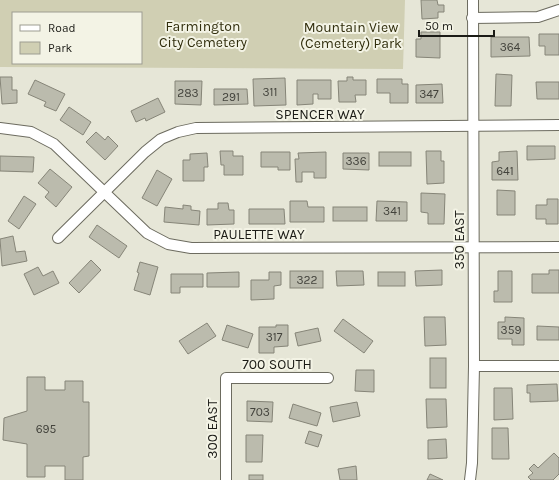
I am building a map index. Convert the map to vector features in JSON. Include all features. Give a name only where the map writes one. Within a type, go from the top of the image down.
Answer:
[{"type":"street","name":"350 EAST","points":[[470,480],[472,463],[474,366],[473,0]]},
{"type":"street","points":[[472,18],[538,17],[559,10]]},
{"type":"street","name":"SPENCER WAY","points":[[58,238],[145,152],[161,139],[178,132],[196,128],[559,126]]},
{"type":"street","name":"PAULETTE WAY","points":[[0,128],[31,132],[54,144],[147,233],[168,244],[191,248],[559,247]]},
{"type":"street","points":[[474,366],[559,366]]},
{"type":"street","name":"700 SOUTH","points":[[226,378],[328,378]]},
{"type":"street","name":"300 EAST","points":[[226,378],[226,480]]},
{"type":"green space","name":"Farmington City Cemetery","points":[[0,0],[405,0],[403,69],[0,67]]},
{"type":"building","points":[[421,0],[437,0],[438,5],[444,5],[444,12],[438,12],[438,18],[422,19]]},
{"type":"building","points":[[421,32],[440,32],[440,58],[416,57],[416,39],[421,39]]},
{"type":"building","points":[[539,34],[559,34],[559,55],[545,55],[545,46],[539,46]]},
{"type":"building","points":[[491,37],[529,37],[530,56],[491,57]]},
{"type":"building","points":[[496,74],[512,75],[511,106],[495,106]]},
{"type":"building","points":[[0,77],[12,77],[12,90],[17,90],[17,103],[2,104]]},
{"type":"building","points":[[347,77],[353,77],[353,80],[366,80],[366,95],[355,95],[356,102],[339,102],[338,81],[347,81]]},
{"type":"building","points":[[285,78],[286,105],[254,106],[253,79]]},
{"type":"building","points":[[377,79],[402,79],[402,84],[408,84],[408,103],[390,103],[390,93],[377,93]]},
{"type":"building","points":[[35,80],[65,94],[56,111],[44,106],[46,102],[28,94]]},
{"type":"building","points":[[297,80],[331,80],[331,99],[318,99],[318,94],[313,94],[313,104],[297,105]]},
{"type":"building","points":[[175,81],[202,81],[201,105],[175,104]]},
{"type":"building","points":[[536,82],[559,82],[559,99],[537,99]]},
{"type":"building","points":[[442,84],[443,103],[416,103],[416,85]]},
{"type":"building","points":[[214,89],[247,89],[248,104],[214,105]]},
{"type":"building","points":[[158,98],[165,112],[146,121],[145,118],[136,122],[131,111]]},
{"type":"building","points":[[69,107],[91,122],[83,135],[60,120]]},
{"type":"building","points":[[96,132],[105,140],[108,136],[118,146],[105,160],[86,142]]},
{"type":"building","points":[[527,146],[555,146],[555,159],[527,160]]},
{"type":"building","points":[[220,151],[233,151],[233,156],[243,156],[243,175],[224,175],[224,165],[221,165]]},
{"type":"building","points":[[426,151],[441,151],[441,161],[444,161],[444,183],[427,184]]},
{"type":"building","points":[[517,151],[518,180],[492,180],[492,162],[499,161],[499,152]]},
{"type":"building","points":[[261,152],[290,152],[290,170],[278,170],[278,167],[261,167]]},
{"type":"building","points":[[326,152],[326,178],[314,178],[314,172],[302,172],[302,182],[296,182],[295,159],[299,159],[298,153]]},
{"type":"building","points":[[379,152],[411,152],[411,166],[379,166]]},
{"type":"building","points":[[207,153],[208,167],[204,167],[204,181],[183,181],[183,160],[190,160],[190,154]]},
{"type":"building","points":[[343,153],[369,153],[369,170],[343,169]]},
{"type":"building","points":[[0,156],[34,157],[33,172],[0,171]]},
{"type":"building","points":[[50,169],[72,187],[56,207],[45,197],[49,192],[38,183]]},
{"type":"building","points":[[157,170],[172,179],[157,206],[142,198]]},
{"type":"building","points":[[497,190],[515,191],[515,215],[497,215]]},
{"type":"building","points":[[421,193],[445,194],[444,224],[428,224],[428,213],[421,212]]},
{"type":"building","points":[[24,196],[36,204],[19,229],[8,221]]},
{"type":"building","points":[[547,199],[558,199],[558,224],[546,224],[546,219],[536,219],[536,205],[547,205]]},
{"type":"building","points":[[290,201],[307,201],[308,207],[324,207],[324,222],[290,222]]},
{"type":"building","points":[[377,201],[407,202],[407,221],[376,221]]},
{"type":"building","points":[[218,203],[228,203],[229,210],[234,210],[234,224],[207,225],[207,209],[218,209]]},
{"type":"building","points":[[183,205],[191,206],[191,210],[200,211],[199,225],[164,222],[165,207],[183,209]]},
{"type":"building","points":[[333,207],[367,207],[367,221],[333,221]]},
{"type":"building","points":[[249,209],[284,209],[285,224],[249,224]]},
{"type":"building","points":[[97,225],[127,246],[119,258],[89,237]]},
{"type":"building","points":[[13,236],[16,252],[25,251],[27,261],[2,266],[0,239]]},
{"type":"building","points":[[91,260],[101,270],[79,293],[69,283]]},
{"type":"building","points":[[140,262],[158,267],[150,295],[134,290],[139,273],[137,272]]},
{"type":"building","points":[[38,267],[43,276],[53,271],[59,283],[34,295],[24,274]]},
{"type":"building","points":[[442,270],[442,285],[416,286],[415,271]]},
{"type":"building","points":[[549,270],[559,270],[559,293],[532,293],[532,274],[549,274]]},
{"type":"building","points":[[290,271],[323,271],[323,288],[290,288]]},
{"type":"building","points":[[336,271],[363,271],[364,285],[337,286]]},
{"type":"building","points":[[498,271],[512,271],[512,302],[494,302],[494,291],[498,291]]},
{"type":"building","points":[[239,272],[239,287],[207,287],[207,273]]},
{"type":"building","points":[[269,272],[281,272],[281,285],[274,286],[274,299],[251,300],[251,280],[269,280]]},
{"type":"building","points":[[378,272],[405,272],[405,286],[378,286]]},
{"type":"building","points":[[171,274],[203,274],[203,287],[180,287],[180,293],[171,293]]},
{"type":"building","points":[[424,317],[445,317],[446,345],[425,346]]},
{"type":"building","points":[[505,317],[524,318],[524,345],[512,345],[512,339],[498,339],[498,322],[505,322]]},
{"type":"building","points":[[343,319],[373,341],[364,353],[334,331]]},
{"type":"building","points":[[207,323],[216,336],[188,354],[179,341]]},
{"type":"building","points":[[227,325],[253,334],[248,348],[222,340]]},
{"type":"building","points":[[276,325],[288,325],[288,346],[274,347],[274,353],[259,353],[259,327],[276,327]]},
{"type":"building","points":[[537,326],[559,327],[559,340],[537,340]]},
{"type":"building","points":[[318,328],[321,341],[298,346],[295,333]]},
{"type":"building","points":[[430,358],[446,358],[446,388],[430,388]]},
{"type":"building","points":[[356,370],[374,370],[374,392],[355,391]]},
{"type":"building","points":[[27,377],[45,377],[45,390],[65,390],[65,381],[83,381],[83,402],[89,402],[89,456],[83,457],[83,480],[65,480],[65,466],[45,466],[45,477],[27,477],[27,444],[3,440],[4,418],[27,411]]},
{"type":"building","points":[[557,384],[558,401],[530,402],[530,393],[527,393],[527,385]]},
{"type":"building","points":[[494,388],[512,388],[513,419],[494,420]]},
{"type":"building","points":[[426,399],[446,399],[447,427],[427,428]]},
{"type":"building","points":[[247,401],[273,402],[272,422],[247,421]]},
{"type":"building","points":[[357,402],[360,416],[333,422],[330,407]]},
{"type":"building","points":[[293,404],[321,413],[317,426],[289,418]]},
{"type":"building","points":[[492,428],[508,428],[509,459],[492,459]]},
{"type":"building","points":[[309,431],[322,435],[318,447],[305,443]]},
{"type":"building","points":[[246,435],[263,435],[262,462],[246,462]]},
{"type":"building","points":[[446,439],[447,458],[428,459],[428,440]]},
{"type":"building","points":[[554,453],[559,458],[559,474],[553,480],[531,480],[528,477],[533,473],[529,469],[534,464],[538,468]]},
{"type":"building","points":[[356,466],[357,480],[340,480],[338,469]]},
{"type":"building","points":[[430,474],[443,480],[427,480]]},
{"type":"building","points":[[249,475],[263,475],[263,480],[249,480]]},
{"type":"park label","name":"Mountain View (Cemetery) Park","points":[[351,36]]}]
